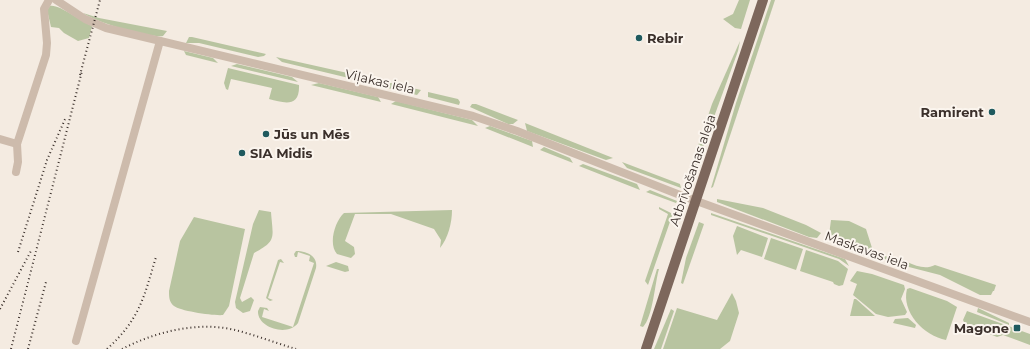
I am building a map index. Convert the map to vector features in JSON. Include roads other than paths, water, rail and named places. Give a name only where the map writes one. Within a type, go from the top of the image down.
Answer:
[{"type":"main road","name":"Atbrīvošanas aleja","points":[[646,349],[763,0]]},
{"type":"street","points":[[16,172],[18,162],[17,144],[46,55],[47,43],[44,9],[49,0]]},
{"type":"street","name":"Viļakas iela","points":[[56,0],[76,14],[100,26],[473,116],[517,131],[696,200]]},
{"type":"street","points":[[76,341],[160,41]]},
{"type":"street","points":[[0,138],[17,144]]},
{"type":"street","name":"Maskavas iela","points":[[696,200],[1030,322]]},
{"type":"railway","points":[[80,75],[100,0]]},
{"type":"railway","points":[[11,349],[82,71]]},
{"type":"railway","points":[[18,252],[47,160],[66,117]]},
{"type":"railway","points":[[0,309],[32,249]]},
{"type":"railway","points":[[107,349],[127,328],[134,317],[144,296],[156,257]]},
{"type":"railway","points":[[28,349],[46,282]]},
{"type":"railway","points":[[122,349],[162,333],[206,327],[235,330],[296,349]]},
{"type":"place","name":"Rebir","points":[[639,38]]},
{"type":"place","name":"Ramirent","points":[[992,112]]},
{"type":"place","name":"Jūs un Mēs","points":[[266,134]]},
{"type":"place","name":"SIA Midis","points":[[242,153]]},
{"type":"place","name":"Magone","points":[[1017,328]]}]
